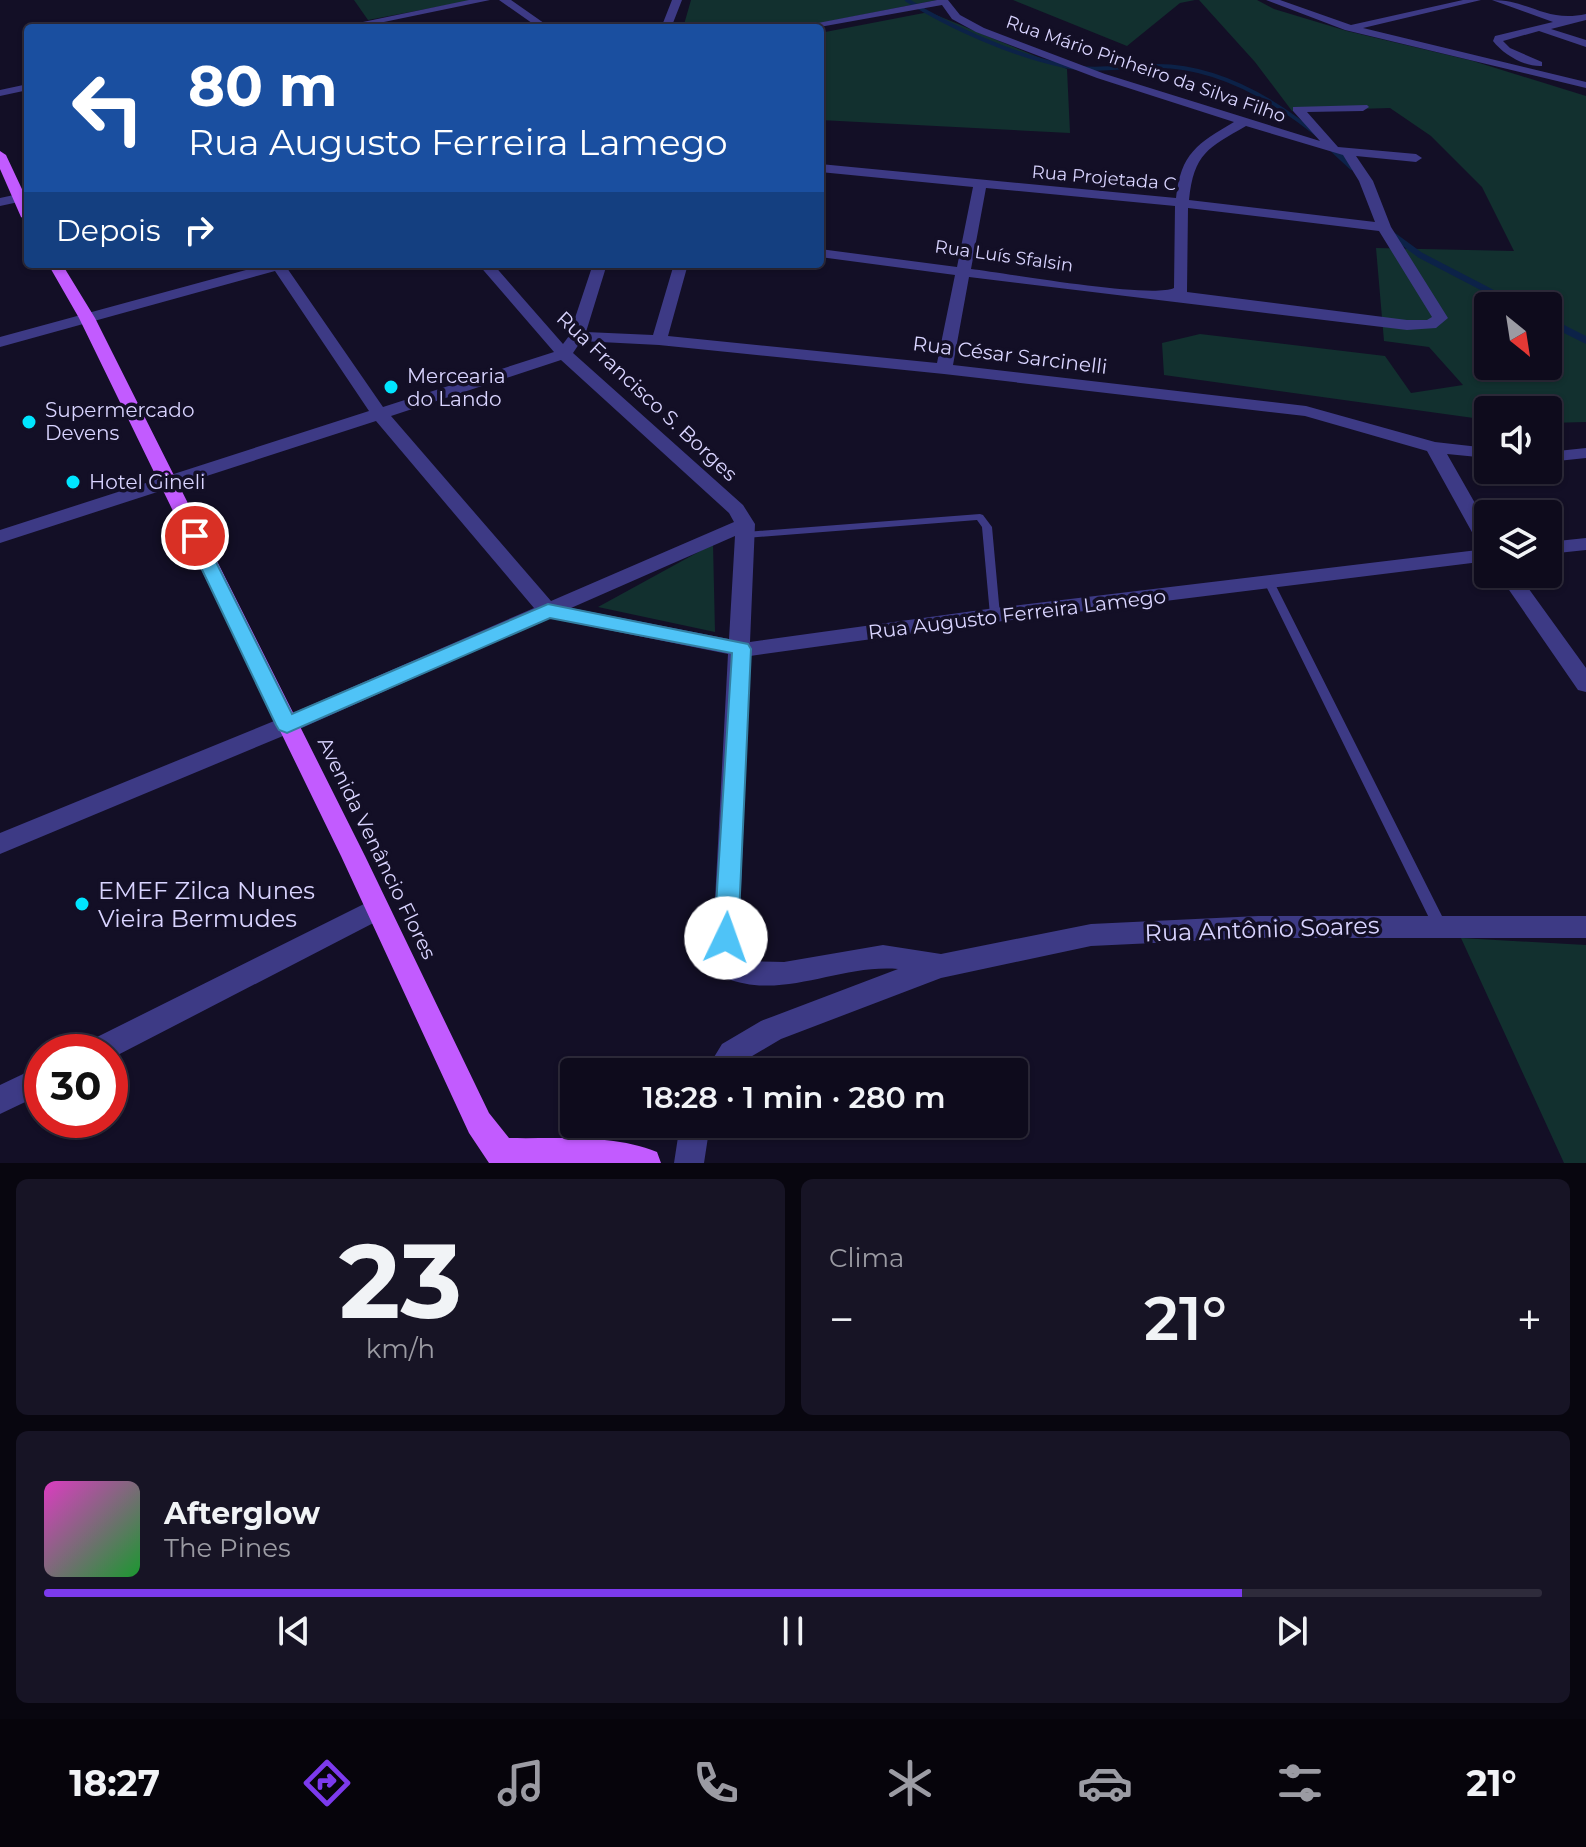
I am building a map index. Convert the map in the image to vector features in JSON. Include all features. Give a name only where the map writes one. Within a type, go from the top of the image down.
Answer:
[{"type":"main road","points":[[0,155],[24,197]]},
{"type":"main road","name":"Avenida Venâncio Flores","points":[[57,268],[87,318],[168,482],[479,1123],[503,1158],[542,1152],[646,1163]]},
{"type":"street","points":[[360,24],[485,0]]},
{"type":"street","points":[[504,0],[540,24]]},
{"type":"street","points":[[668,24],[677,0]]},
{"type":"street","points":[[1276,2],[1303,0]]},
{"type":"street","points":[[1349,28],[1476,0]]},
{"type":"street","points":[[1497,0],[1563,22]]},
{"type":"street","points":[[819,24],[943,1]]},
{"type":"street","name":"Rua Mário Pinheiro da Silva Filho","points":[[943,1],[956,17],[1012,44],[1243,122],[1342,152],[1416,158]]},
{"type":"street","points":[[1276,2],[1349,28],[1583,84]]},
{"type":"street","points":[[1583,84],[1506,50],[1498,41],[1504,36],[1586,17]]},
{"type":"street","points":[[381,20],[386,24]]},
{"type":"street","points":[[1539,28],[1586,44]]},
{"type":"street","points":[[0,93],[24,88]]},
{"type":"street","points":[[1363,107],[1301,108],[1296,111],[1342,152],[1366,181],[1388,232]]},
{"type":"street","points":[[1177,292],[1187,166],[1191,159],[1243,122]]},
{"type":"street","name":"Rua Projetada C","points":[[824,168],[1182,203],[1388,232]]},
{"type":"street","points":[[944,369],[980,185]]},
{"type":"street","points":[[0,202],[24,197]]},
{"type":"street","name":"Rua Luís Sfalsin","points":[[824,253],[1126,294],[1177,292],[1407,325],[1431,325],[1440,318],[1388,232]]},
{"type":"street","points":[[0,342],[268,268]]},
{"type":"street","points":[[281,268],[379,413],[548,611]]},
{"type":"street","name":"Rua Francisco S. Borges","points":[[489,268],[564,354],[736,509],[746,529]]},
{"type":"street","points":[[0,537],[564,354],[577,336],[599,268]]},
{"type":"street","points":[[659,340],[680,268]]},
{"type":"street","name":"Rua César Sarcinelli","points":[[577,336],[659,340],[944,369],[1306,411],[1434,447],[1474,451]]},
{"type":"street","points":[[1434,447],[1474,518]]},
{"type":"street","points":[[1562,456],[1586,453]]},
{"type":"street","points":[[0,844],[746,529],[742,649]]},
{"type":"street","points":[[1562,547],[1586,544]]},
{"type":"street","name":"Rua Augusto Ferreira Lamego","points":[[548,611],[742,649],[757,649],[995,615],[1474,557]]},
{"type":"street","points":[[1518,588],[1586,684]]},
{"type":"street","name":"Rua Antônio Soares","points":[[742,649],[727,957],[734,970],[763,976],[873,957],[905,957],[941,966]]},
{"type":"street","points":[[128,1035],[376,909]]},
{"type":"street","name":"Rua Antônio Soares","points":[[729,1058],[771,1030],[941,966],[1091,935],[1258,927],[1586,927]]},
{"type":"street","points":[[0,1100],[24,1088]]},
{"type":"street","points":[[689,1163],[693,1138]]},
{"type":"lane","points":[[746,529],[980,517],[987,527],[995,615]]},
{"type":"lane","points":[[1269,582],[1440,926]]},
{"type":"green space","points":[[354,0],[474,0],[368,20]]},
{"type":"green space","points":[[691,0],[937,0],[815,24],[684,24]]},
{"type":"green space","points":[[1013,0],[1195,0],[1180,3],[1127,46]]},
{"type":"green space","points":[[1199,0],[1257,0],[1274,9],[1347,31],[1473,61],[1586,96],[1586,422],[1562,423],[1562,396],[1474,396],[1474,418],[1164,375],[1162,343],[1200,334],[1385,356],[1411,393],[1463,385],[1429,347],[1384,341],[1376,248],[1514,251],[1482,187],[1431,136],[1390,108],[1292,111],[1255,62]]},
{"type":"green space","points":[[929,12],[1067,69],[1070,133],[824,120],[824,32]]},
{"type":"green space","points":[[713,544],[715,632],[598,607]]},
{"type":"green space","points":[[1461,938],[1586,945],[1586,1163],[1564,1163]]},
{"type":"waterway","points":[[907,0],[983,39],[1065,66],[1088,69],[1157,66],[1204,72],[1269,101],[1327,143]]},
{"type":"waterway","points":[[1324,141],[1352,167]]},
{"type":"waterway","points":[[1390,233],[1420,255],[1491,292]]},
{"type":"waterway","points":[[1562,328],[1586,340]]},
{"type":"place","name":"Mercearia do Lando","points":[[391,387]]},
{"type":"place","name":"Supermercado Devens","points":[[29,422]]},
{"type":"place","name":"Hotel Gineli","points":[[73,482]]},
{"type":"place","name":"EMEF Zilca Nunes Vieira Bermudes","points":[[82,904]]},
{"type":"route","points":[[195,536],[287,725],[548,611],[742,649],[726,938]]}]
